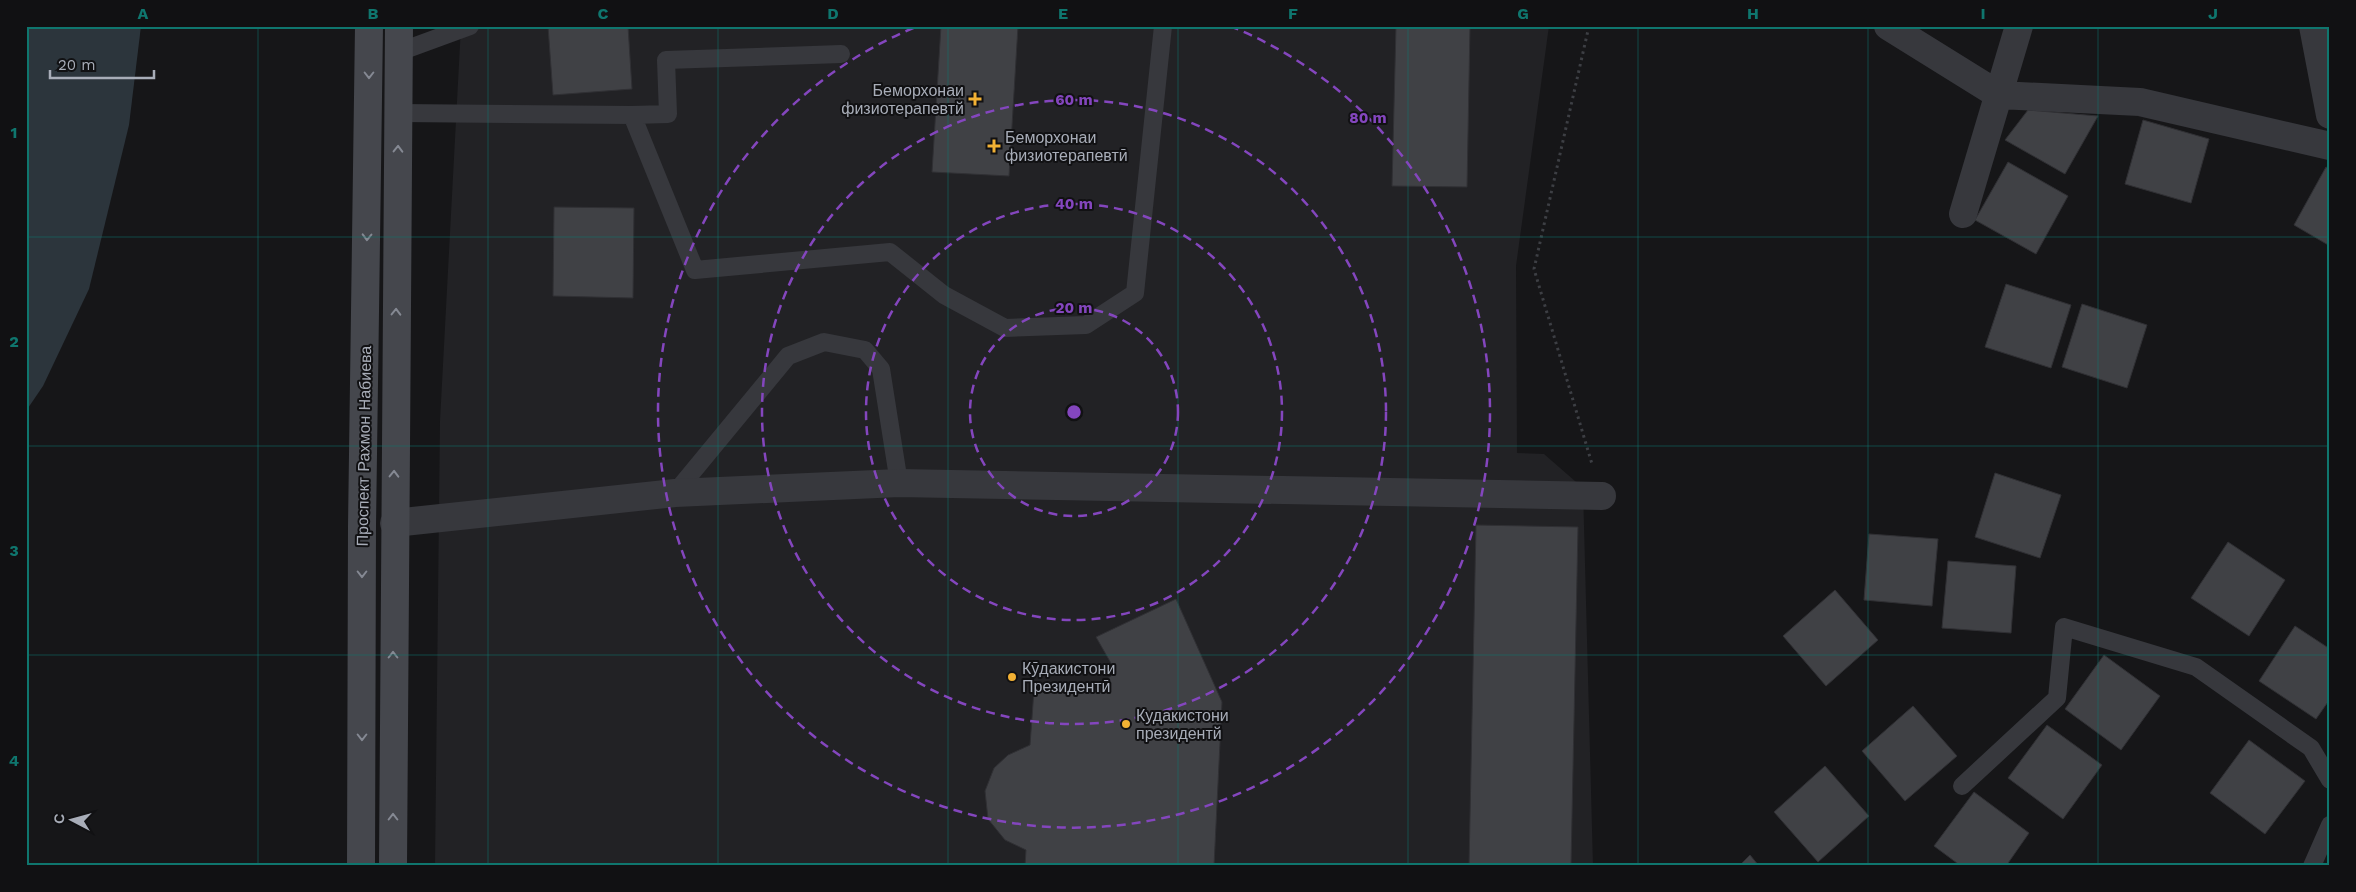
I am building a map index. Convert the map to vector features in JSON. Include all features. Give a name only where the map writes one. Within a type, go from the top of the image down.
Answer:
[{"type":"main road","name":"Проспект Рахмон Набиева","points":[[361,866],[362,526],[369,26]]},
{"type":"main road","name":"Проспект Рахмон Набиева","points":[[393,866],[399,39]]},
{"type":"street","points":[[1888,26],[1999,95],[2140,102],[2330,146]]},
{"type":"street","points":[[1963,214],[2019,26]]},
{"type":"street","points":[[2313,26],[2330,115]]},
{"type":"street","points":[[394,523],[675,493],[899,483],[1602,496]]},
{"type":"lane","points":[[399,39],[470,26]]},
{"type":"lane","points":[[632,115],[696,270],[890,252],[944,295],[1005,328],[1086,325],[1135,293],[1163,26]]},
{"type":"lane","points":[[399,113],[668,114],[666,60],[841,54]]},
{"type":"lane","points":[[675,493],[788,356],[824,342],[865,350],[882,369],[899,483]]},
{"type":"lane","points":[[1962,786],[2057,698],[2064,627],[2196,667],[2311,748],[2330,780]]},
{"type":"lane","points":[[2312,866],[2330,825]]},
{"type":"path","points":[[1589,26],[1534,269],[1602,496]]},
{"type":"shaded area","points":[[26,26],[141,26],[129,125],[89,289],[43,386],[26,411]]},
{"type":"shaded area","points":[[461,26],[1549,26],[1516,266],[1517,453],[1544,454],[1583,488],[1593,866],[435,866],[440,421]]},
{"type":"building","points":[[548,26],[628,26],[632,89],[553,95]]},
{"type":"building","name":"Беморхонаи физиотерапевтй","points":[[941,26],[1018,26],[1009,176],[932,172]]},
{"type":"building","points":[[1396,26],[1470,26],[1467,187],[1392,186]]},
{"type":"building","points":[[2028,110],[2098,116],[2065,174],[2005,140]]},
{"type":"building","points":[[2143,120],[2209,139],[2191,203],[2125,184]]},
{"type":"building","points":[[2008,162],[2068,196],[2036,254],[1975,220]]},
{"type":"building","points":[[2326,167],[2330,169],[2330,246],[2294,225]]},
{"type":"building","points":[[554,207],[634,208],[633,298],[553,296]]},
{"type":"building","points":[[2006,284],[2071,305],[2051,368],[1985,347]]},
{"type":"building","points":[[2082,304],[2147,325],[2127,388],[2062,367]]},
{"type":"building","points":[[1995,473],[2061,495],[2040,558],[1975,537]]},
{"type":"building","points":[[1476,525],[1578,527],[1571,866],[1469,866]]},
{"type":"building","points":[[1869,534],[1938,539],[1932,606],[1864,600]]},
{"type":"building","points":[[2228,542],[2285,580],[2249,636],[2191,598]]},
{"type":"building","points":[[1948,561],[2016,566],[2011,633],[1942,628]]},
{"type":"building","points":[[1835,590],[1878,640],[1826,686],[1783,636]]},
{"type":"building","name":"Кудакистони президентй","points":[[1176,599],[1222,702],[1214,866],[1025,866],[1026,850],[1005,840],[988,819],[985,791],[994,768],[1008,755],[1030,745],[1034,690],[1091,692],[1116,672],[1096,637]]},
{"type":"building","points":[[2295,626],[2330,649],[2330,699],[2316,719],[2259,681]]},
{"type":"building","points":[[2104,655],[2160,696],[2121,750],[2065,709]]},
{"type":"building","points":[[1913,706],[1957,756],[1905,801],[1862,751]]},
{"type":"building","points":[[2047,725],[2102,765],[2063,819],[2008,778]]},
{"type":"building","points":[[2249,740],[2305,781],[2265,834],[2210,793]]},
{"type":"building","points":[[1825,766],[1869,816],[1818,862],[1774,812]]},
{"type":"building","points":[[1974,792],[2029,833],[2006,866],[1961,866],[1934,846]]},
{"type":"building","points":[[1750,855],[1759,866],[1739,866]]},
{"type":"place","name":"Беморхонаи физиотерапевтй","points":[[975,99]]},
{"type":"place","name":"Беморхонаи физиотерапевтӣ","points":[[994,146]]},
{"type":"place","name":"Кӯдакистони Президентӣ","points":[[1012,677]]},
{"type":"place","name":"Кудакистони президентй","points":[[1126,724]]}]
